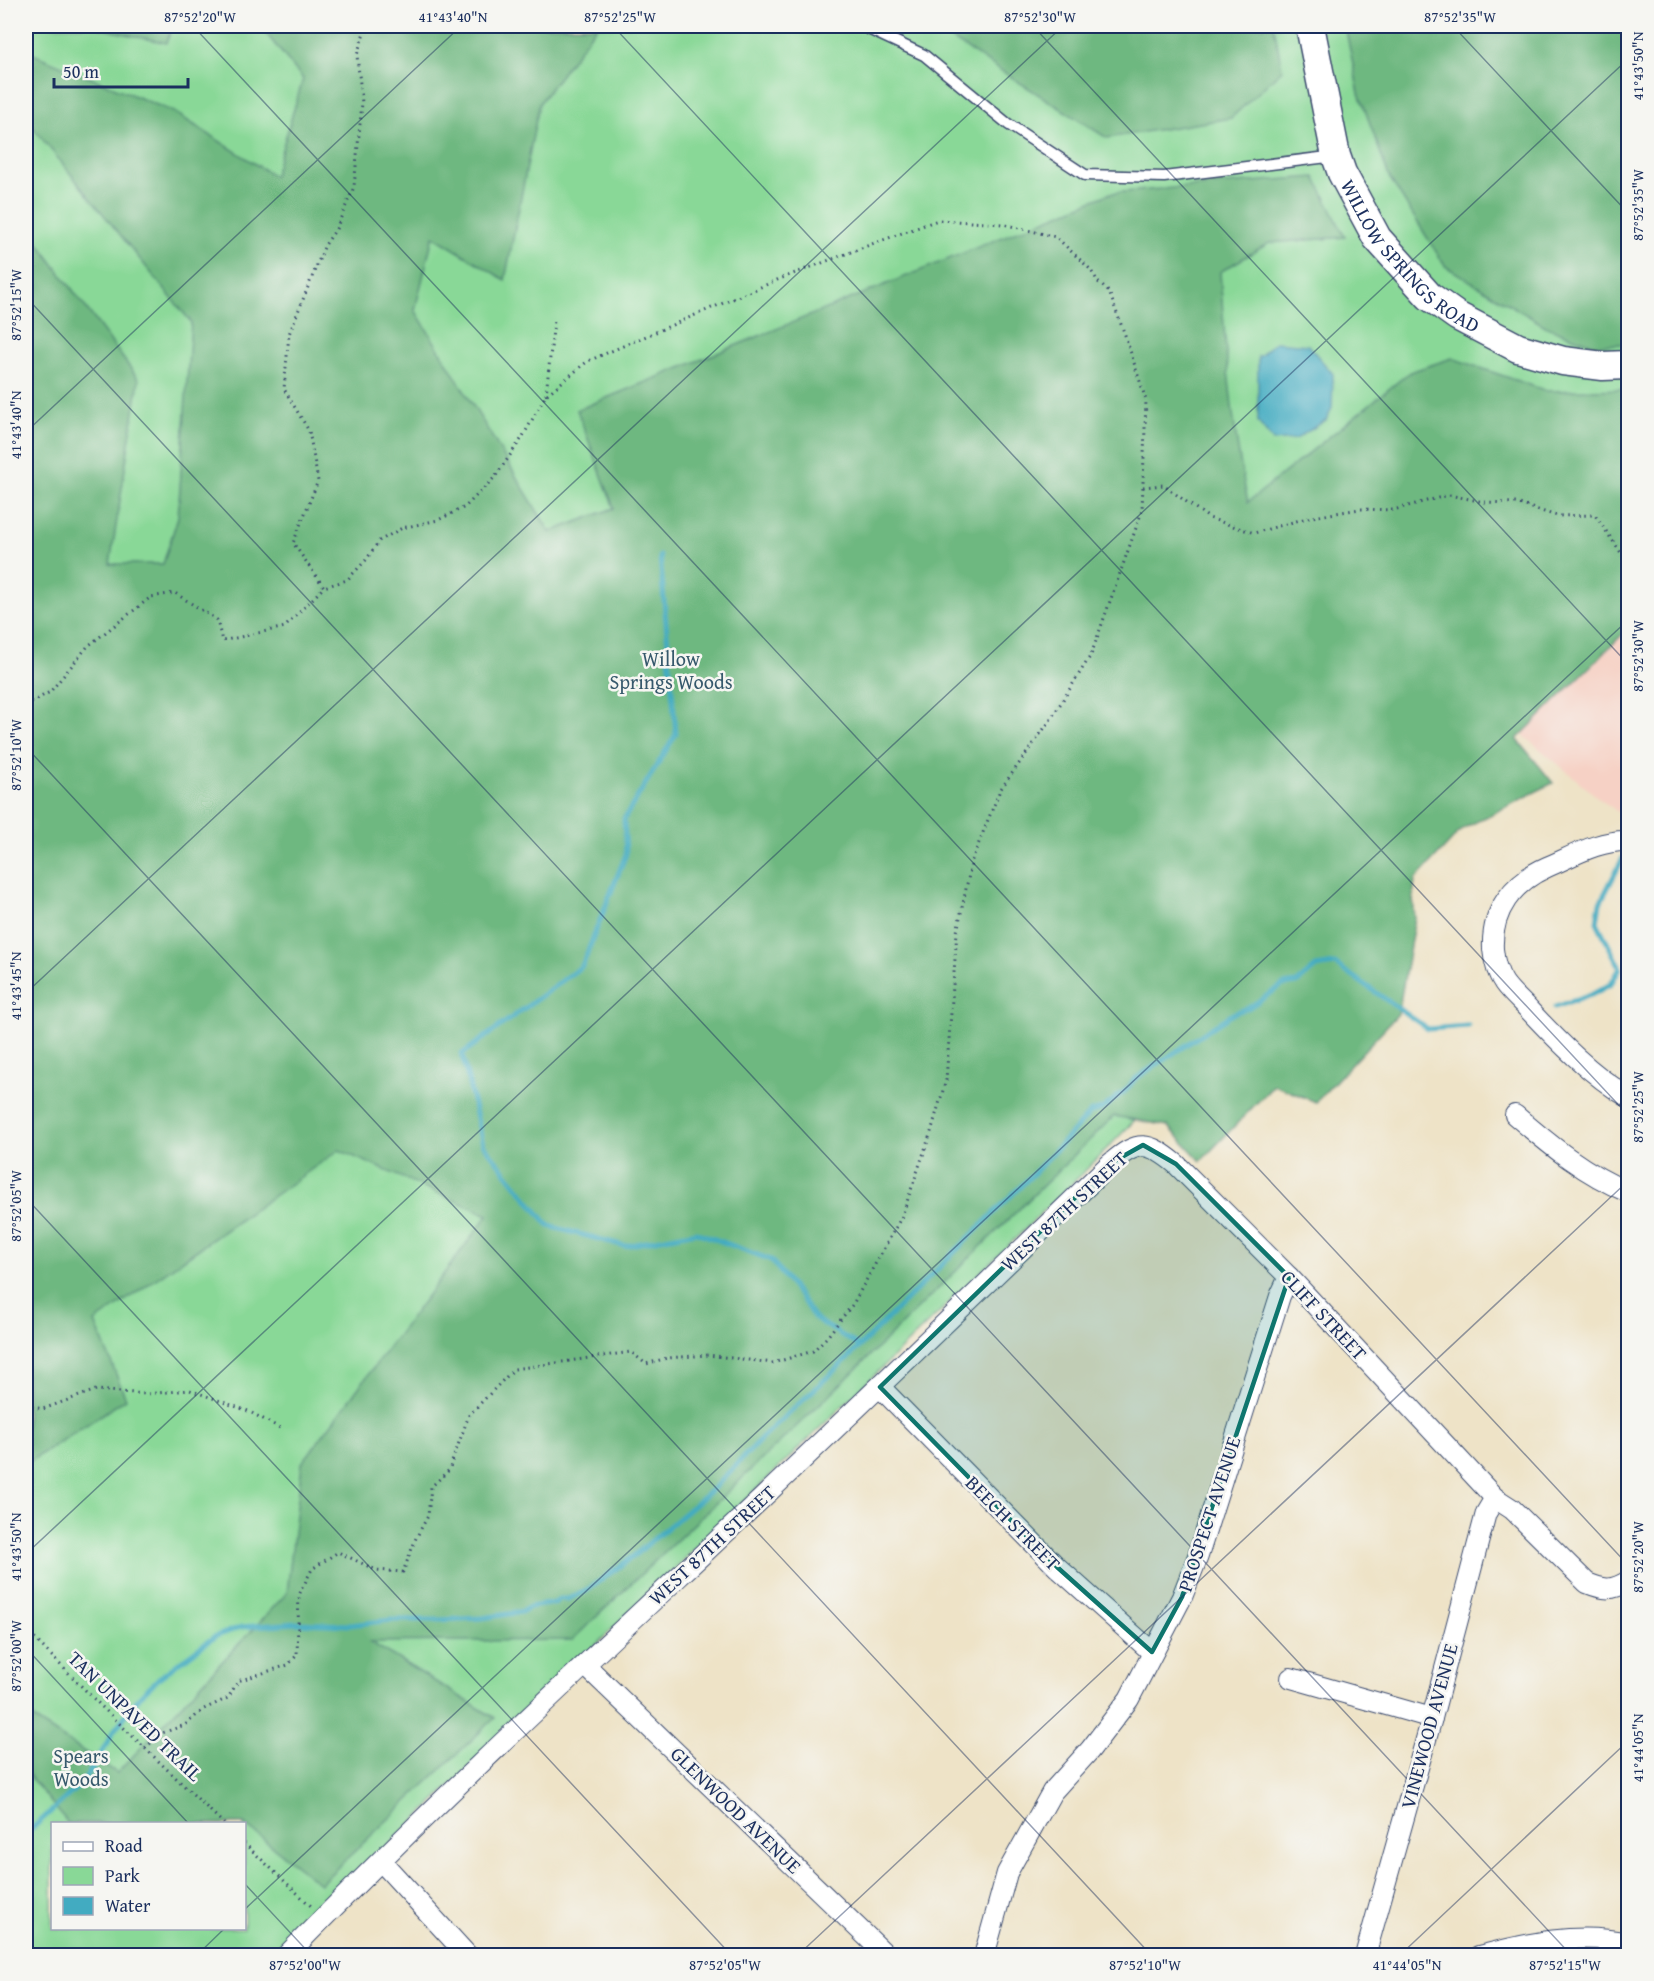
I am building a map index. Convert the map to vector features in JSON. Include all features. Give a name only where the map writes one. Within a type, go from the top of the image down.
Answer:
[{"type":"street","name":"WILLOW SPRINGS ROAD","points":[[1310,26],[1336,156],[1342,173],[1377,238],[1430,296],[1457,316],[1518,348],[1563,361],[1603,366],[1629,365]]},
{"type":"street","points":[[1629,841],[1601,844],[1528,877],[1503,902],[1492,936],[1495,964],[1503,983],[1545,1028],[1576,1056],[1629,1097]]},
{"type":"street","points":[[1515,1115],[1553,1148],[1586,1172],[1629,1192]]},
{"type":"street","name":"CLIFF STREET","points":[[1143,1145],[1162,1153],[1176,1164],[1289,1277],[1495,1498],[1512,1509],[1587,1583],[1602,1589],[1618,1588],[1629,1581]]},
{"type":"street","name":"WEST 87TH STREET","points":[[286,1956],[381,1861],[879,1387],[1110,1163],[1134,1146],[1143,1145]]},
{"type":"street","name":"PROSPECT AVENUE","points":[[984,1956],[1007,1873],[1052,1792],[1090,1750],[1128,1699],[1182,1597],[1198,1556],[1280,1296],[1289,1277]]},
{"type":"street","name":"BEECH STREET","points":[[879,1387],[1057,1567],[1152,1652]]},
{"type":"street","name":"VINEWOOD AVENUE","points":[[1365,1956],[1432,1718],[1486,1513],[1495,1498]]},
{"type":"street","name":"GLENWOOD AVENUE","points":[[585,1665],[887,1956]]},
{"type":"street","points":[[1291,1678],[1432,1718]]},
{"type":"street","points":[[381,1861],[468,1956]]},
{"type":"street","points":[[1479,1956],[1517,1946],[1565,1939],[1605,1938],[1629,1943]]},
{"type":"lane","points":[[862,26],[924,55],[1008,123],[1085,175],[1164,177],[1336,156]]},
{"type":"path","points":[[324,587],[293,543],[318,481],[309,431],[284,389],[290,334],[326,245],[336,229],[354,187],[362,103],[357,55],[366,26]]},
{"type":"path","points":[[26,705],[50,692],[88,646],[151,597],[175,593],[217,620],[222,641],[285,627],[324,587],[347,580],[366,560],[379,541],[402,528],[438,520],[465,507],[495,477],[522,438],[546,395],[588,360],[777,280],[938,219],[1003,224],[1056,237],[1090,269],[1108,292],[1146,400],[1142,511],[1090,655],[1049,722],[1000,790],[972,860],[957,932],[946,1080],[902,1216],[853,1304],[813,1351],[772,1363],[708,1355],[667,1358],[646,1364],[631,1352],[514,1369],[469,1415],[448,1470],[431,1487],[428,1516],[416,1538],[403,1572],[376,1570],[338,1552],[312,1569],[299,1595],[297,1655],[288,1665],[238,1681],[228,1698],[204,1709],[185,1725],[162,1733],[145,1748]]},
{"type":"path","points":[[546,395],[554,320]]},
{"type":"path","points":[[1143,487],[1162,485],[1209,518],[1254,533],[1307,518],[1360,508],[1393,510],[1449,495],[1484,502],[1516,503],[1557,516],[1595,515],[1626,560],[1629,561]]},
{"type":"path","points":[[26,1406],[43,1409],[96,1390],[146,1394],[190,1390],[248,1411],[282,1428]]},
{"type":"path","name":"TAN UNPAVED TRAIL","points":[[26,1630],[222,1822]]},
{"type":"path","points":[[246,1845],[323,1918]]},
{"type":"highlighted area","points":[[1143,1145],[1176,1164],[1289,1277],[1182,1597],[1152,1652],[1057,1567],[880,1387],[1111,1163]]},
{"type":"shaded area","points":[[1628,618],[1628,819],[1601,800],[1517,730]]},
{"type":"green space","name":"Willow Springs Woods","points":[[26,26],[1628,26],[1628,618],[1083,1173],[276,1955],[26,1956]]},
{"type":"green space","points":[[90,26],[173,26],[166,43]]},
{"type":"green space","name":"Willow Springs Woods","points":[[260,26],[597,26],[539,104],[505,280],[433,236],[415,310],[550,532],[614,508],[577,410],[1111,193],[1315,177],[1345,237],[1269,243],[1220,272],[1230,388],[1248,502],[1410,372],[1452,358],[1547,391],[1628,389],[1628,629],[1517,739],[1553,783],[1462,829],[1415,880],[1413,899],[1415,918],[1398,1014],[1316,1102],[1274,1085],[1201,1161],[1168,1126],[1114,1116],[842,1383],[572,1640],[370,1642],[495,1718],[320,1884],[246,1826],[246,1822],[67,1822],[26,1772],[26,1714],[117,1773],[287,1593],[302,1463],[488,1215],[339,1150],[95,1322],[126,1399],[26,1464],[26,237],[31,233],[139,380],[110,564],[163,564],[178,517],[191,322],[26,119],[26,51],[174,112],[274,176],[303,79]]},
{"type":"green space","points":[[931,26],[1274,26],[1282,70],[1231,118],[1107,138]]},
{"type":"green space","points":[[1345,26],[1628,26],[1628,344],[1594,345],[1547,327],[1445,266],[1389,177],[1359,93]]},
{"type":"water","points":[[1275,342],[1308,345],[1333,374],[1332,408],[1326,420],[1296,439],[1273,441],[1258,422],[1258,356]]},
{"type":"waterway","points":[[660,556],[676,734],[624,819],[626,854],[582,966],[462,1054],[483,1144],[549,1226],[625,1246],[696,1232],[771,1260],[814,1318],[859,1346]]},
{"type":"waterway","points":[[1555,1007],[1591,995],[1611,984],[1620,968],[1597,922],[1600,903],[1623,858]]},
{"type":"waterway","points":[[26,1834],[80,1785],[96,1763],[113,1732],[141,1695],[160,1677],[214,1637],[241,1627],[297,1623],[350,1625],[391,1620],[482,1618],[521,1612],[530,1607],[555,1603],[559,1599],[568,1599],[586,1591],[635,1555],[713,1489],[765,1435],[847,1359],[1035,1172],[1091,1112],[1102,1109],[1126,1090],[1135,1079],[1234,1013],[1248,1008],[1283,985],[1297,983],[1316,967],[1335,964],[1428,1029],[1468,1026]]},
{"type":"park label","name":"Spears Woods","points":[[81,1768]]}]
